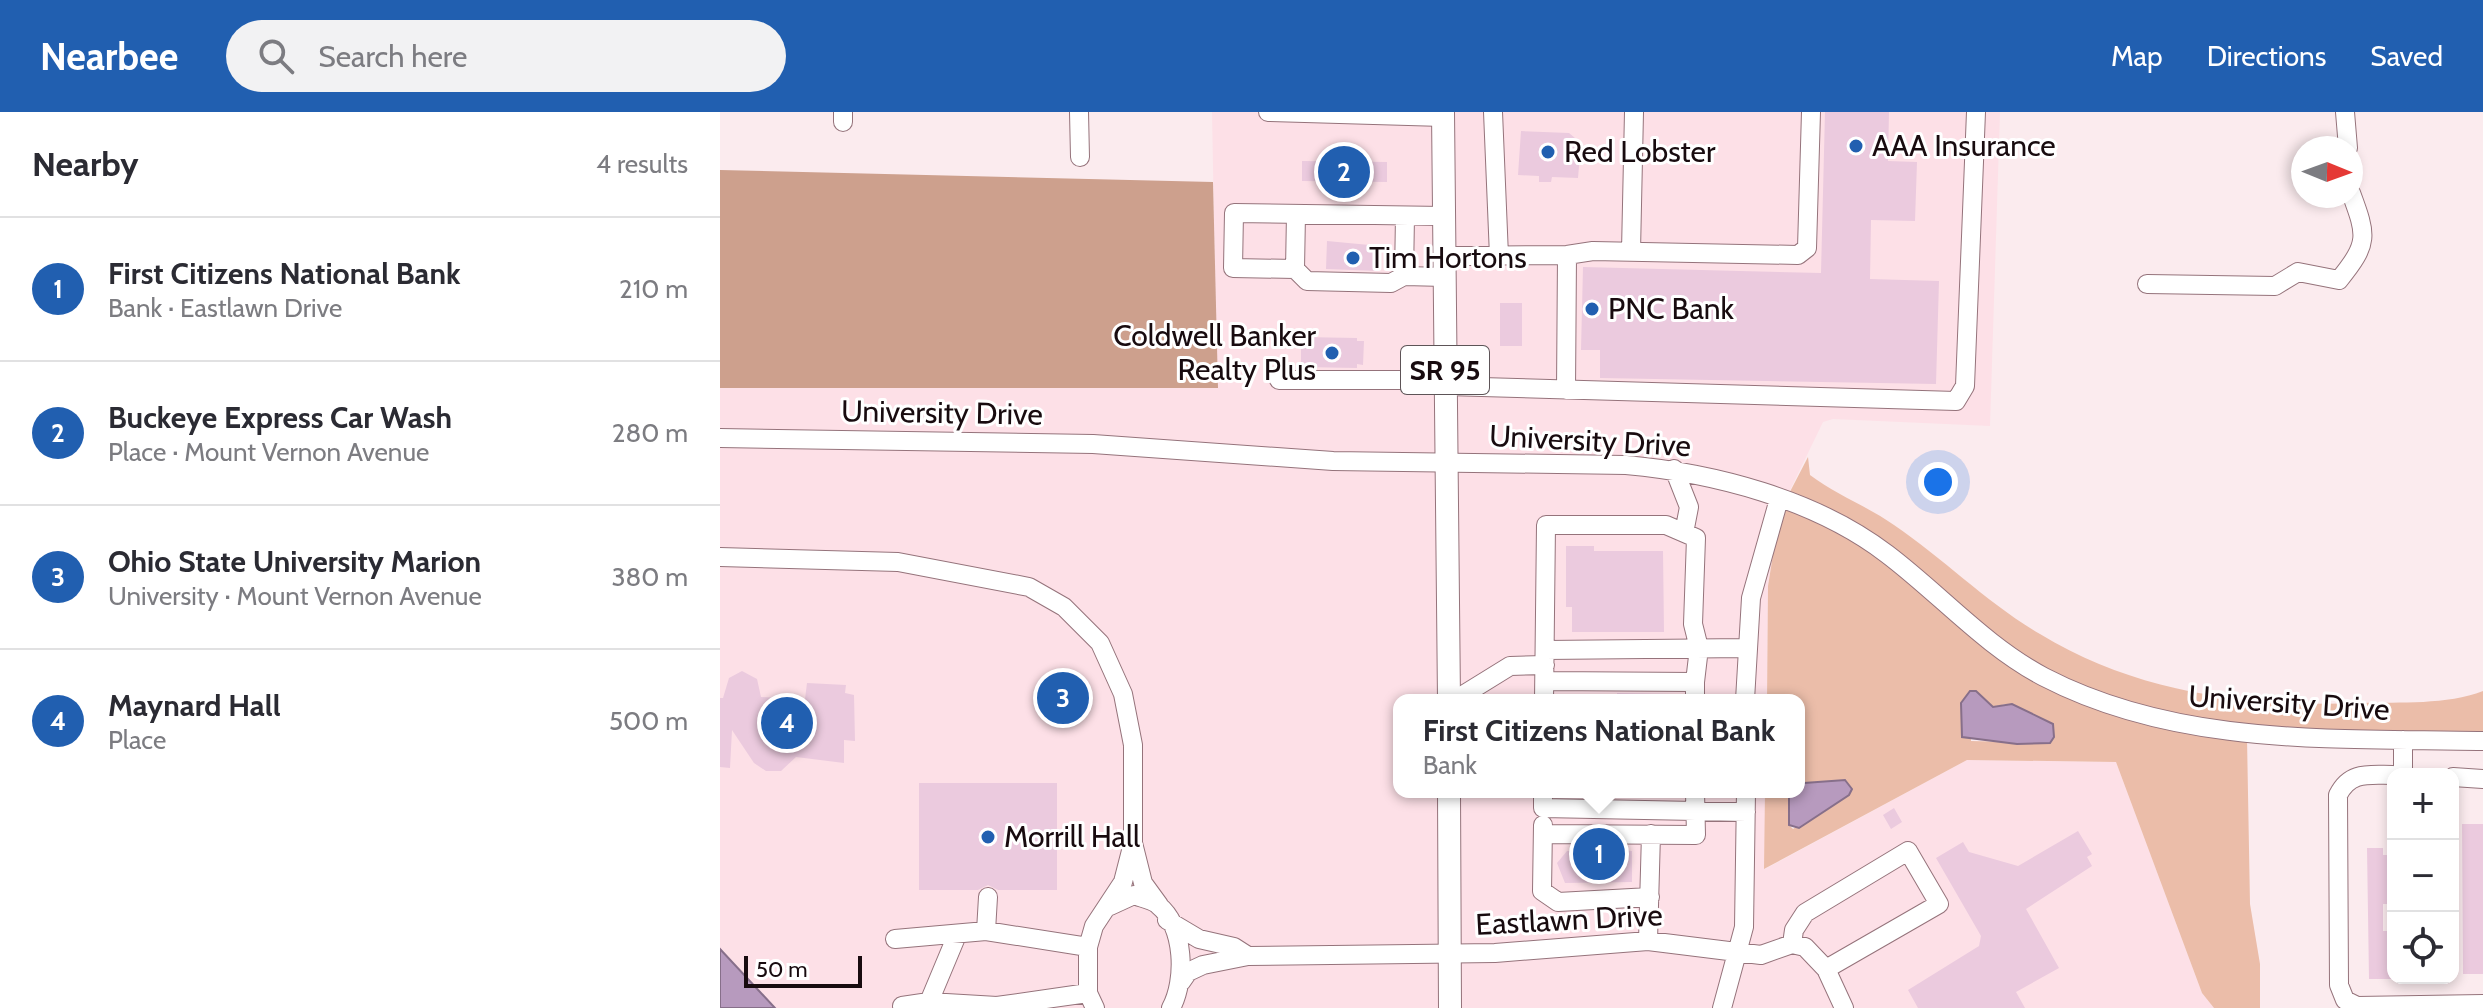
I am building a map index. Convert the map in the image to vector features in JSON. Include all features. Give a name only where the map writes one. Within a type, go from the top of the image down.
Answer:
[{"type":"main road","name":"SR 95","points":[[1443,114],[1449,694]]},
{"type":"main road","points":[[1449,798],[1450,1008]]},
{"type":"street","points":[[1079,112],[1080,157]]},
{"type":"street","points":[[1268,112],[1443,114]]},
{"type":"street","points":[[1493,112],[1499,256]]},
{"type":"street","points":[[1631,251],[1634,112]]},
{"type":"street","points":[[1444,216],[1234,213],[1233,268],[1295,269],[1307,281],[1391,283],[1404,276],[1499,256],[1567,255],[1593,251],[1798,255],[1807,248],[1811,112]]},
{"type":"street","points":[[1279,380],[1956,401],[1965,386],[1976,112]]},
{"type":"street","points":[[2345,112],[2347,136]]},
{"type":"street","points":[[2147,284],[2275,286],[2298,272],[2339,280],[2361,253],[2365,231],[2357,208]]},
{"type":"street","points":[[1295,269],[1296,214]]},
{"type":"street","points":[[1404,276],[1405,216]]},
{"type":"street","points":[[1566,390],[1567,255]]},
{"type":"street","name":"University Drive","points":[[720,438],[1093,444],[1333,461],[1626,465],[1674,469],[1812,511],[1884,551],[2003,652],[2095,700],[2191,727],[2259,735],[2483,741]]},
{"type":"street","points":[[1674,469],[1689,507],[1684,533]]},
{"type":"street","points":[[1745,694],[1751,598],[1779,499]]},
{"type":"street","points":[[1465,694],[1510,666],[1545,674],[1695,691],[1699,648],[1693,624],[1696,538],[1666,525],[1546,525],[1545,674]]},
{"type":"street","points":[[720,557],[898,562],[1029,587],[1064,607],[1100,643],[1123,694],[1133,745],[1133,843],[1143,883],[1163,913],[1181,957],[1181,982]]},
{"type":"street","points":[[1545,674],[1699,648],[1746,648]]},
{"type":"street","points":[[2403,740],[2403,768]]},
{"type":"street","points":[[2387,775],[2358,775],[2345,781],[2338,795],[2339,985],[2345,1000],[2357,1006],[2483,1004]]},
{"type":"street","points":[[2459,777],[2483,779]]},
{"type":"street","points":[[1543,834],[1696,835],[1695,798]]},
{"type":"street","points":[[1722,1008],[1739,955],[1747,888],[1746,798]]},
{"type":"street","points":[[1650,897],[1558,902],[1542,891],[1543,800],[1695,812],[1746,812]]},
{"type":"street","points":[[1648,941],[1651,834]]},
{"type":"street","points":[[902,1006],[929,1002],[997,1006],[1091,1000],[1088,947],[1094,926],[1123,882],[1133,843]]},
{"type":"street","points":[[1826,969],[1939,904],[1908,851],[1805,913],[1794,930],[1792,944],[1805,947],[1826,969],[1844,1008]]},
{"type":"street","points":[[1110,906],[1134,895],[1199,939],[1234,947],[1248,956]]},
{"type":"street","points":[[986,931],[988,897]]},
{"type":"street","points":[[895,939],[986,931],[1088,947]]},
{"type":"street","points":[[929,1002],[957,935]]},
{"type":"street","name":"Eastlawn Drive","points":[[1248,956],[1450,954],[1648,941],[1681,943],[1739,955],[1774,954],[1792,944]]},
{"type":"street","points":[[1171,1008],[1188,972],[1203,965],[1248,956]]},
{"type":"shaded area","points":[[1212,112],[2000,112],[1990,426],[1833,419],[1823,422],[1780,511],[1768,586],[1767,694],[1393,694],[1393,798],[1765,798],[1765,869],[1967,760],[2116,762],[2202,993],[2214,1008],[720,1008],[720,388],[1217,388]]},
{"type":"shaded area","points":[[720,170],[1213,182],[1218,388],[720,388]]},
{"type":"shaded area","points":[[1808,457],[1810,475],[1894,525],[2002,609],[2040,634],[2116,671],[2196,692],[2278,702],[2439,701],[2483,691],[2483,745],[2247,738],[2250,904],[2260,964],[2260,1008],[2214,1008],[2202,993],[2116,762],[1967,760],[1764,869],[1765,798],[1789,798],[1789,825],[1793,829],[1849,795],[1845,780],[1805,784],[1805,694],[1767,694],[1768,586],[1780,511]],"holes":[[[1970,691],[1976,691],[1993,707],[2006,704],[2050,743],[1971,741]]]},
{"type":"shaded area","points":[[1970,691],[1976,691],[1993,707],[2012,704],[2053,724],[2054,737],[2050,743],[2017,744],[1962,737],[1961,703]]},
{"type":"shaded area","points":[[1845,780],[1852,789],[1849,795],[1799,828],[1789,825],[1789,798],[1805,798],[1805,783]]},
{"type":"shaded area","points":[[720,949],[775,1008],[720,1008]]},
{"type":"building","points":[[1825,112],[1889,112],[1888,161],[1917,162],[1915,221],[1871,220],[1870,279],[1939,281],[1936,384],[1600,378],[1600,350],[1581,350],[1583,267],[1821,273]]},
{"type":"building","name":"Red Lobster","points":[[1521,131],[1569,133],[1581,143],[1578,178],[1552,177],[1551,182],[1539,182],[1539,176],[1518,175]]},
{"type":"building","points":[[1302,161],[1387,162],[1387,182],[1302,181]]},
{"type":"building","name":"Tim Hortons","points":[[1327,241],[1380,246],[1379,271],[1326,269]]},
{"type":"building","points":[[1500,303],[1522,303],[1522,346],[1500,346]]},
{"type":"building","name":"Coldwell Banker Realty Plus","points":[[1301,337],[1357,338],[1357,341],[1364,341],[1363,365],[1357,364],[1357,368],[1301,367]]},
{"type":"building","points":[[1566,546],[1594,546],[1594,551],[1663,551],[1664,632],[1572,632],[1572,607],[1566,607]]},
{"type":"building","points":[[742,671],[757,679],[761,697],[805,699],[807,683],[846,685],[845,693],[854,695],[855,741],[844,740],[844,763],[796,757],[781,771],[766,771],[754,763],[732,730],[730,768],[720,767],[720,698],[723,698],[729,678]]},
{"type":"building","name":"Morrill Hall","points":[[919,783],[1057,783],[1057,890],[998,890],[988,885],[978,890],[919,890]]},
{"type":"building","points":[[1894,808],[1902,822],[1891,829],[1883,815]]},
{"type":"building","points":[[2462,824],[2483,824],[2483,974],[2463,974]]},
{"type":"building","points":[[2078,831],[2092,854],[2087,857],[2092,866],[2026,909],[2059,968],[2016,992],[2025,1008],[1918,1008],[1908,990],[1979,946],[1981,936],[1936,858],[1963,842],[1969,852],[2018,866]]},
{"type":"building","points":[[1584,846],[1632,851],[1632,882],[1565,883],[1557,863],[1567,851],[1584,851]]},
{"type":"building","points":[[2367,848],[2383,848],[2383,855],[2387,855],[2387,904],[2383,904],[2383,931],[2387,931],[2387,979],[2369,979]]},
{"type":"place","name":"AAA Insurance","points":[[1856,146]]},
{"type":"place","name":"Red Lobster","points":[[1548,152]]},
{"type":"place","name":"Buckeye Express Car Wash","points":[[1344,172]]},
{"type":"place","name":"Tim Hortons","points":[[1353,258]]},
{"type":"place","name":"PNC Bank","points":[[1592,309]]},
{"type":"place","name":"Coldwell Banker Realty Plus","points":[[1332,353]]},
{"type":"place","name":"Ohio State University Marion","points":[[1063,698]]},
{"type":"place","name":"Maynard Hall","points":[[787,723]]},
{"type":"place","name":"Morrill Hall","points":[[988,837]]},
{"type":"place","name":"First Citizens National Bank","points":[[1599,854]]}]
